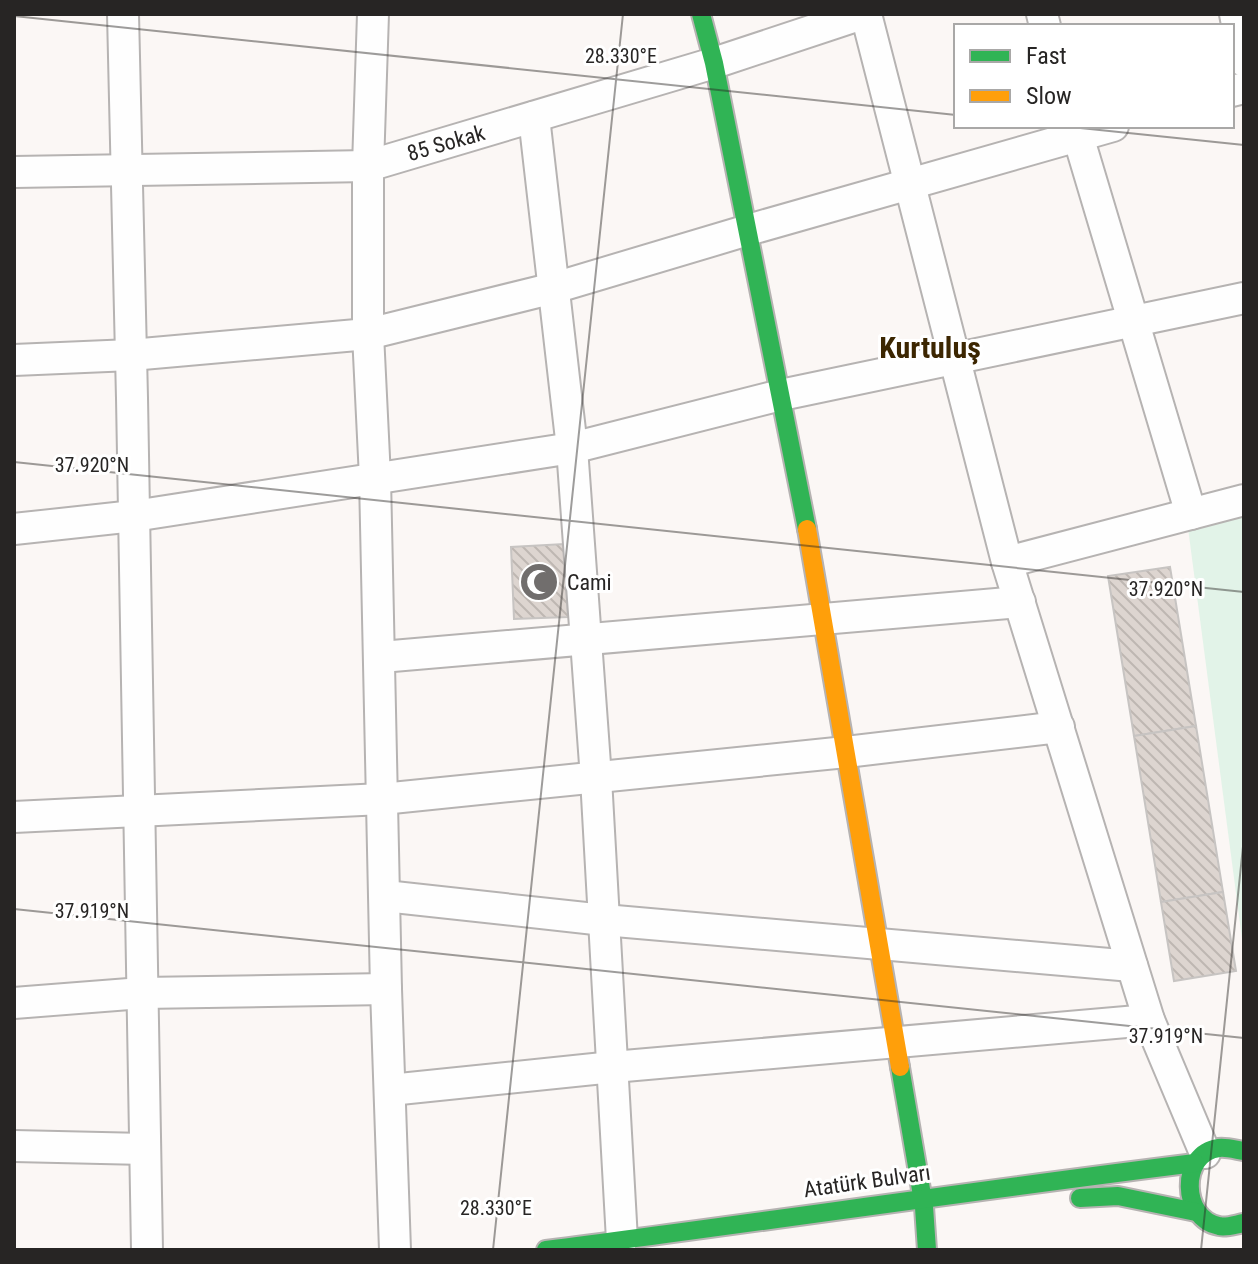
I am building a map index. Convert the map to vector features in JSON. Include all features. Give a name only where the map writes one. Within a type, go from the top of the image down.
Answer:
[{"type":"street","points":[[123,14],[147,1250]]},
{"type":"street","points":[[373,14],[368,166],[368,334],[381,657],[386,989],[395,1250]]},
{"type":"street","points":[[701,14],[748,230],[823,619],[924,1202],[927,1250]]},
{"type":"street","points":[[864,14],[1007,562],[1149,1020],[1200,1158],[1189,1173],[1187,1186],[1189,1200],[1206,1228]]},
{"type":"street","name":"85 Sokak","points":[[14,172],[368,166],[714,63],[864,14]]},
{"type":"street","points":[[1235,14],[1244,61]]},
{"type":"street","points":[[534,117],[572,448],[627,1247]]},
{"type":"street","points":[[14,360],[131,355],[368,334],[554,288],[910,185],[1077,131],[1099,128]]},
{"type":"street","points":[[1077,131],[1191,514]]},
{"type":"street","points":[[14,529],[134,516],[572,448],[781,395],[1244,298]]},
{"type":"street","points":[[1007,562],[1244,500]]},
{"type":"street","points":[[381,657],[1020,602]]},
{"type":"street","points":[[14,817],[382,799],[1059,727]]},
{"type":"street","points":[[385,896],[604,920],[1132,966]]},
{"type":"street","points":[[14,1003],[142,993],[386,989]]},
{"type":"street","points":[[390,1090],[613,1067],[1149,1020]]},
{"type":"street","points":[[14,1146],[145,1149]]},
{"type":"street","name":"Atatürk Bulvarı","points":[[546,1250],[627,1247],[1200,1158],[1218,1148],[1233,1147],[1244,1151]]},
{"type":"street","name":"Atatürk Bulvarı","points":[[924,1202],[1118,1196],[1206,1228],[1244,1223]]},
{"type":"green space","points":[[1244,511],[1244,954],[1188,528]]},
{"type":"building","name":"Cami","points":[[564,544],[568,617],[514,619],[511,547]]},
{"type":"building","points":[[1170,567],[1196,726],[1134,736],[1108,576]]},
{"type":"building","points":[[1196,726],[1223,892],[1161,902],[1134,736]]},
{"type":"building","points":[[1223,892],[1236,971],[1174,981],[1161,902]]},
{"type":"traffic: fast","points":[[701,14],[714,63],[807,529]]},
{"type":"traffic: fast","points":[[900,1067],[924,1207],[927,1250]]},
{"type":"traffic: fast","points":[[1244,1151],[1219,1148],[1206,1152],[1191,1173],[1190,1186],[1197,1212],[1206,1221],[1222,1226],[1244,1223]]},
{"type":"traffic: fast","points":[[546,1250],[1195,1163]]},
{"type":"traffic: fast","points":[[1080,1198],[1118,1196],[1196,1212]]},
{"type":"traffic: slow","points":[[807,529],[900,1067]]},
{"type":"place","name":"Cami","points":[[539,582]]},
{"type":"district","name":"Kurtuluş","points":[[930,347]]}]
